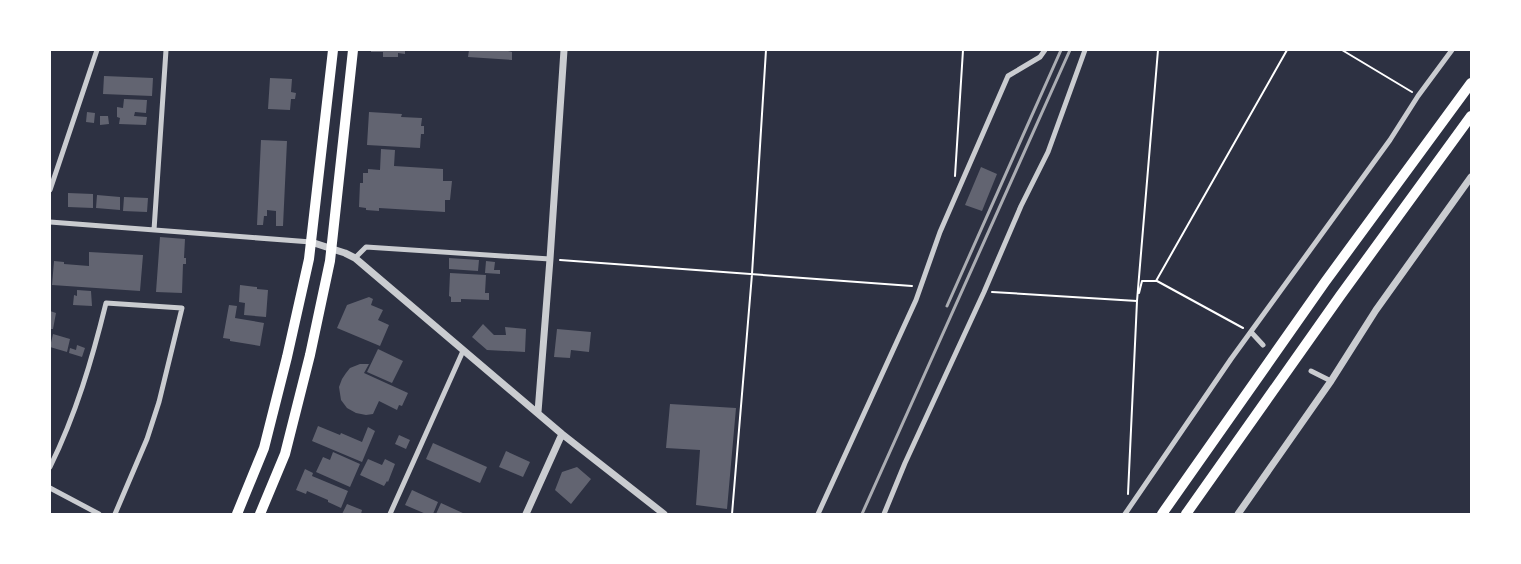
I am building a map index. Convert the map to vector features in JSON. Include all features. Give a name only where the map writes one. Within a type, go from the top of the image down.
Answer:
[{"type":"highway","points":[[237,514],[264,448],[288,357],[309,259],[333,50]]},
{"type":"highway","points":[[260,514],[285,454],[310,355],[332,249],[353,50]]},
{"type":"highway","points":[[1162,514],[1325,282],[1471,83]]},
{"type":"highway","points":[[1186,514],[1340,296],[1471,116]]},
{"type":"street","points":[[50,190],[98,50]]},
{"type":"street","points":[[154,230],[166,50]]},
{"type":"street","points":[[538,412],[564,50]]},
{"type":"street","points":[[818,514],[921,287],[940,232],[1008,76],[1040,57],[1045,50]]},
{"type":"street","points":[[884,514],[905,463],[984,292],[1021,206],[1048,152],[1085,50]]},
{"type":"street","points":[[1126,512],[1251,332],[1390,140],[1452,50]]},
{"type":"street","points":[[1238,514],[1331,381],[1376,310],[1471,176]]},
{"type":"street","points":[[50,222],[311,242],[356,258],[562,434],[664,514]]},
{"type":"street","points":[[356,258],[366,247],[550,259]]},
{"type":"street","points":[[50,467],[70,424],[90,363],[106,303],[182,308],[159,402],[147,439],[115,514]]},
{"type":"street","points":[[1251,332],[1263,345]]},
{"type":"street","points":[[390,514],[464,351]]},
{"type":"street","points":[[1311,371],[1331,381]]},
{"type":"street","points":[[526,514],[562,434]]},
{"type":"street","points":[[50,488],[100,514]]},
{"type":"path","points":[[732,514],[752,274],[766,50]]},
{"type":"path","points":[[955,182],[963,50]]},
{"type":"path","points":[[1126,512],[1137,301],[1158,50]]},
{"type":"path","points":[[1156,281],[1287,50]]},
{"type":"path","points":[[1342,50],[1420,97]]},
{"type":"path","points":[[550,259],[921,287]]},
{"type":"path","points":[[1137,301],[1142,281],[1156,281],[1251,332]]},
{"type":"path","points":[[984,292],[1137,301]]},
{"type":"building","points":[[371,50],[405,50],[405,54],[398,53],[398,57],[383,57],[383,52],[371,52]]},
{"type":"building","points":[[469,50],[504,50],[512,52],[512,60],[468,57]]},
{"type":"building","points":[[104,76],[153,78],[152,96],[103,94]]},
{"type":"building","points":[[270,78],[292,79],[291,92],[296,93],[295,99],[291,99],[290,110],[268,109]]},
{"type":"building","points":[[124,99],[147,100],[146,113],[135,112],[134,116],[147,117],[146,125],[119,124],[120,118],[117,117],[117,107],[123,108]]},
{"type":"building","points":[[87,112],[95,113],[94,123],[86,122]]},
{"type":"building","points":[[369,112],[402,114],[401,117],[422,118],[421,126],[424,126],[424,134],[421,134],[420,148],[367,145]]},
{"type":"building","points":[[100,116],[108,116],[109,124],[100,125]]},
{"type":"building","points":[[261,140],[287,141],[283,226],[276,226],[276,211],[267,210],[267,216],[264,216],[263,225],[257,225]]},
{"type":"building","points":[[381,149],[395,150],[394,166],[443,169],[443,181],[452,181],[450,200],[445,200],[445,212],[379,208],[379,211],[366,210],[366,208],[359,207],[360,183],[363,183],[363,173],[368,173],[368,169],[380,170]]},
{"type":"building","points":[[981,167],[997,174],[982,211],[965,205]]},
{"type":"building","points":[[68,193],[93,194],[93,208],[68,207]]},
{"type":"building","points":[[97,195],[120,197],[120,210],[96,208]]},
{"type":"building","points":[[124,197],[148,198],[147,212],[123,211]]},
{"type":"building","points":[[160,237],[185,239],[184,258],[186,258],[186,264],[183,264],[182,293],[156,292]]},
{"type":"building","points":[[89,252],[143,255],[140,291],[52,285],[54,261],[64,262],[64,264],[89,266]]},
{"type":"building","points":[[449,258],[479,260],[478,271],[449,269]]},
{"type":"building","points":[[486,261],[495,262],[494,270],[500,270],[500,274],[485,273]]},
{"type":"building","points":[[450,273],[486,275],[485,293],[489,293],[489,300],[461,299],[461,302],[451,302],[451,297],[449,296]]},
{"type":"building","points":[[240,285],[268,290],[266,317],[244,315],[245,303],[239,302]]},
{"type":"building","points":[[77,290],[91,291],[92,306],[73,305],[74,295],[77,296]]},
{"type":"building","points":[[369,297],[373,299],[371,305],[383,310],[378,320],[389,325],[380,346],[337,328],[347,305]]},
{"type":"building","points":[[229,305],[237,306],[235,318],[264,323],[260,346],[223,338]]},
{"type":"building","points":[[50,311],[56,313],[53,329],[50,329]]},
{"type":"building","points":[[483,324],[494,335],[506,335],[505,327],[526,329],[525,352],[487,350],[472,337]]},
{"type":"building","points":[[557,329],[591,332],[589,352],[571,350],[570,358],[554,357]]},
{"type":"building","points":[[53,334],[70,339],[67,352],[50,347]]},
{"type":"building","points":[[77,345],[85,348],[82,357],[69,353],[70,348],[76,350]]},
{"type":"building","points":[[378,349],[403,361],[392,383],[367,372]]},
{"type":"building","points":[[360,364],[369,364],[364,373],[408,393],[402,406],[399,405],[397,410],[379,401],[373,414],[366,415],[356,413],[347,408],[341,400],[339,387],[350,368]]},
{"type":"building","points":[[670,404],[736,408],[727,509],[696,505],[700,450],[666,448]]},
{"type":"building","points":[[318,426],[362,442],[368,427],[375,431],[362,462],[312,441]]},
{"type":"building","points":[[399,435],[410,440],[406,449],[395,444]]},
{"type":"building","points":[[433,443],[487,467],[480,483],[426,459]]},
{"type":"building","points":[[506,451],[530,462],[523,477],[499,467]]},
{"type":"building","points":[[333,452],[360,464],[350,487],[316,472],[323,457],[330,460]]},
{"type":"building","points":[[368,459],[382,465],[385,459],[395,464],[388,482],[384,486],[360,475]]},
{"type":"building","points":[[577,467],[591,479],[571,504],[555,490],[562,472]]},
{"type":"building","points":[[305,469],[313,473],[312,476],[348,491],[341,508],[307,491],[306,494],[296,490]]},
{"type":"building","points":[[412,490],[438,502],[433,514],[426,514],[405,505]]},
{"type":"building","points":[[441,503],[465,514],[436,514]]},
{"type":"building","points":[[347,504],[362,510],[361,514],[342,514]]},
{"type":"railway","points":[[947,306],[1061,50]]},
{"type":"railway","points":[[862,514],[1070,50]]}]
